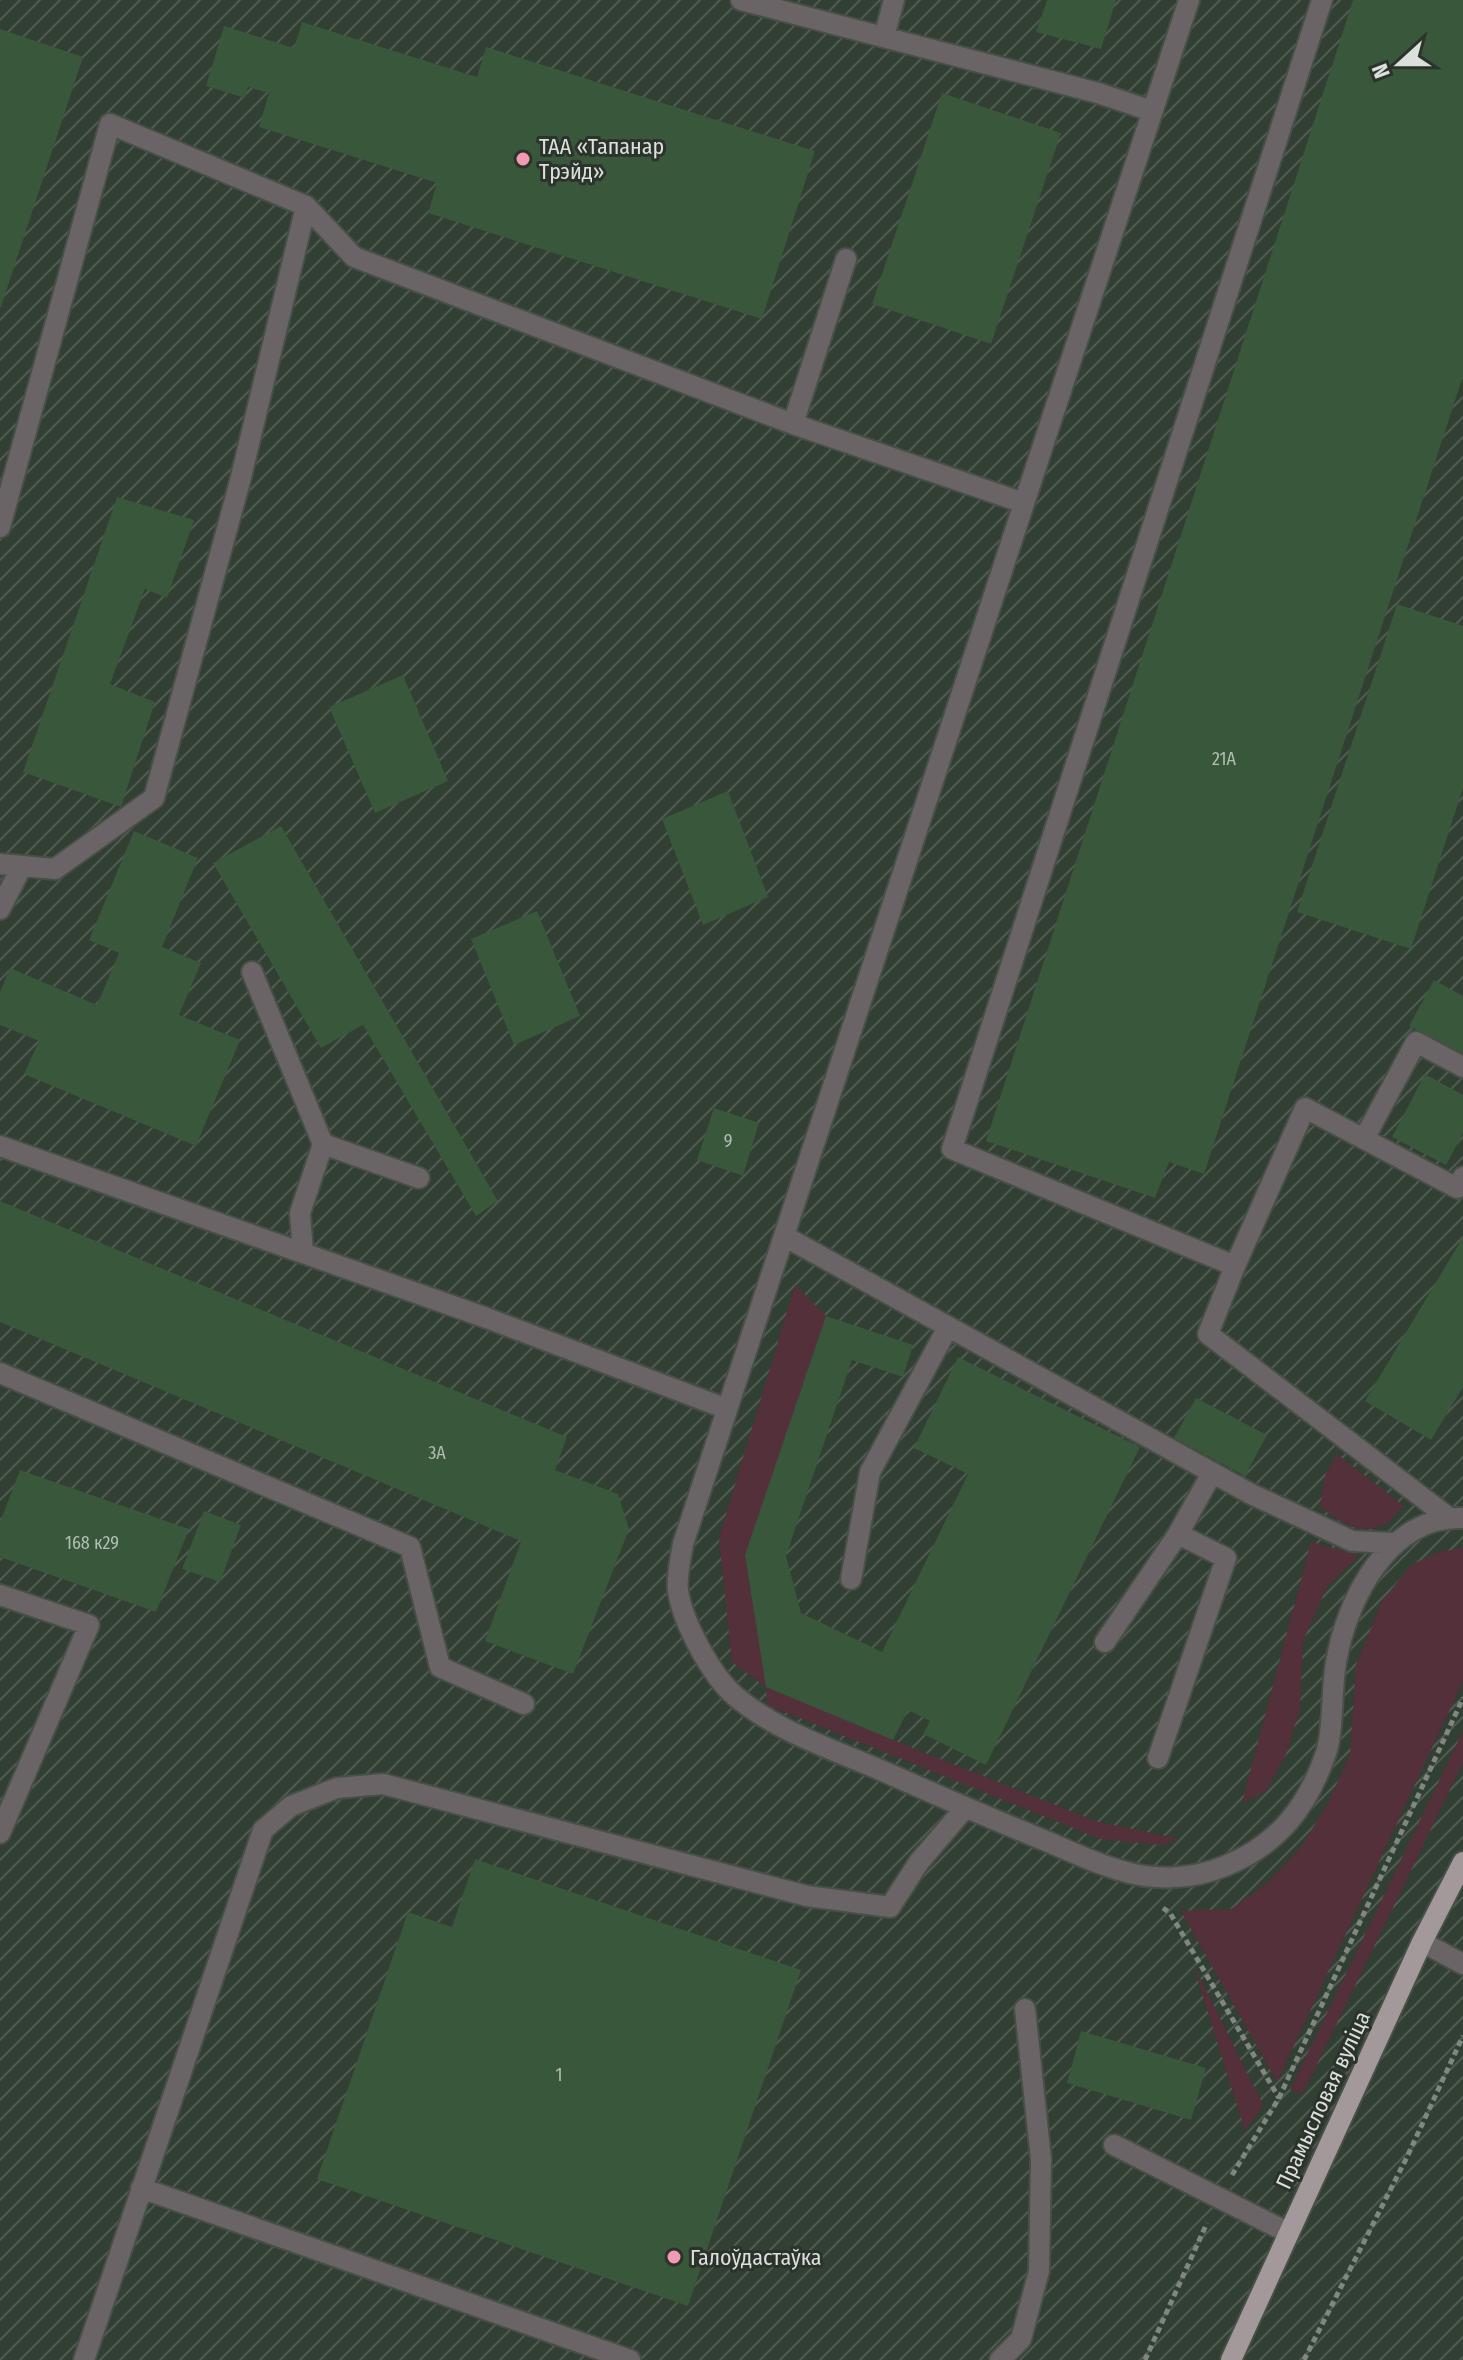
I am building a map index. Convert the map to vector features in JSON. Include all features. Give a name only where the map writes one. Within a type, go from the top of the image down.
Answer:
[{"type":"main road","name":"Прамысловая вуліца","points":[[1231,2360],[1422,1942],[1463,1862]]},
{"type":"lane","points":[[741,0],[1098,93],[1152,111]]},
{"type":"lane","points":[[884,37],[894,0]]},
{"type":"lane","points":[[1189,0],[683,1544],[678,1589],[687,1626],[733,1694],[773,1722],[965,1808],[1120,1871],[1173,1879],[1223,1867],[1257,1850],[1290,1822],[1309,1792],[1327,1750],[1331,1696],[1342,1627],[1360,1589],[1393,1543],[1432,1522],[1455,1517]]},
{"type":"lane","points":[[1235,1266],[952,1149],[1322,0]]},
{"type":"lane","points":[[0,527],[110,124],[306,206],[354,257],[793,424],[1024,503]]},
{"type":"lane","points":[[0,864],[55,869],[154,798],[240,481],[306,206]]},
{"type":"lane","points":[[793,424],[846,259]]},
{"type":"lane","points":[[0,909],[22,866]]},
{"type":"lane","points":[[252,972],[323,1144],[300,1213],[303,1253]]},
{"type":"lane","points":[[1364,1139],[1416,1042],[1463,1067]]},
{"type":"lane","points":[[1455,1517],[1208,1334],[1305,1108],[1457,1188],[1463,1177]]},
{"type":"lane","points":[[323,1144],[419,1178]]},
{"type":"lane","points":[[0,1146],[484,1317],[727,1409]]},
{"type":"lane","points":[[784,1236],[1251,1494],[1352,1541],[1393,1543]]},
{"type":"lane","points":[[851,1579],[870,1472],[948,1327]]},
{"type":"lane","points":[[0,1373],[410,1547],[440,1667],[524,1704]]},
{"type":"lane","points":[[1105,1642],[1178,1534],[1212,1473]]},
{"type":"lane","points":[[1158,1758],[1226,1558],[1178,1534]]},
{"type":"lane","points":[[0,1595],[89,1625],[0,1833]]},
{"type":"lane","points":[[84,2360],[263,1830],[291,1806],[337,1788],[383,1784],[807,1896],[890,1907],[919,1862],[965,1808]]},
{"type":"lane","points":[[1422,1942],[1463,1964]]},
{"type":"lane","points":[[1000,2360],[1021,2339],[1039,2271],[1041,2159],[1025,2009]]},
{"type":"lane","points":[[1114,2145],[1289,2233]]},
{"type":"lane","points":[[141,2188],[630,2360]]},
{"type":"path","points":[[1145,2360],[1218,2199],[1279,2098],[1463,1698]]},
{"type":"path","points":[[1160,1905],[1170,1913],[1279,2098]]},
{"type":"path","points":[[1304,2360],[1407,2157],[1463,2036]]},
{"type":"shaded area","points":[[0,0],[1463,0],[1463,2360],[0,2360]]},
{"type":"shaded area","points":[[795,1285],[826,1316],[745,1555],[893,1740],[1095,1821],[1179,1839],[1161,1845],[1101,1839],[767,1705],[766,1687],[732,1662],[719,1538]]},
{"type":"shaded area","points":[[1337,1454],[1404,1506],[1388,1523],[1376,1528],[1358,1528],[1342,1522],[1320,1507],[1325,1475]]},
{"type":"shaded area","points":[[1311,1542],[1359,1555],[1327,1587],[1303,1641],[1300,1708],[1287,1752],[1266,1791],[1242,1803]]},
{"type":"shaded area","points":[[1463,1548],[1463,1681],[1277,2082],[1181,1911],[1231,1909],[1266,1884],[1300,1848],[1326,1807],[1350,1755],[1356,1665],[1382,1601],[1411,1565],[1439,1552]]},
{"type":"shaded area","points":[[1463,1731],[1463,1763],[1303,2093],[1290,2090]]},
{"type":"shaded area","points":[[1193,1964],[1263,2105],[1245,2131]]},
{"type":"building","points":[[1047,0],[1116,0],[1101,49],[1036,32]]},
{"type":"building","points":[[1353,0],[1463,0],[1463,376],[1204,1174],[1169,1162],[1155,1198],[986,1141]]},
{"type":"building","points":[[302,22],[477,77],[486,47],[815,151],[762,319],[428,213],[437,183],[259,127],[269,93],[248,87],[245,98],[206,86],[224,26],[294,48]]},
{"type":"building","points":[[0,29],[83,57],[1,307],[0,307]]},
{"type":"building","points":[[942,93],[1061,133],[991,344],[872,304]]},
{"type":"building","points":[[117,497],[194,520],[167,598],[145,589],[110,684],[155,702],[121,807],[23,772]]},
{"type":"building","points":[[1397,604],[1463,626],[1463,788],[1411,949],[1297,912]]},
{"type":"building","points":[[403,675],[448,781],[375,813],[329,707]]},
{"type":"building","points":[[728,791],[768,897],[703,925],[662,819]]},
{"type":"building","points":[[281,826],[498,1201],[476,1216],[363,1025],[321,1048],[213,863]]},
{"type":"building","points":[[134,831],[198,858],[162,947],[201,963],[179,1015],[240,1040],[196,1146],[24,1074],[39,1041],[0,1025],[0,992],[10,968],[97,1005],[119,953],[89,940]]},
{"type":"building","points":[[537,911],[580,1016],[514,1045],[471,939]]},
{"type":"building","points":[[1434,980],[1463,996],[1463,1055],[1409,1026]]},
{"type":"building","points":[[1425,1074],[1463,1095],[1463,1133],[1446,1165],[1392,1137]]},
{"type":"building","points":[[714,1108],[759,1123],[743,1176],[697,1160]]},
{"type":"building","points":[[0,1201],[567,1437],[555,1470],[618,1494],[629,1529],[573,1674],[485,1641],[521,1541],[0,1322]]},
{"type":"building","points":[[1463,1237],[1463,1387],[1431,1440],[1365,1401]]},
{"type":"building","points":[[826,1316],[913,1345],[903,1377],[852,1360],[786,1556],[801,1613],[882,1652],[968,1474],[914,1448],[958,1357],[1140,1447],[986,1765],[923,1734],[930,1721],[908,1710],[893,1740],[766,1687],[745,1555]]},
{"type":"building","points":[[1196,1398],[1267,1435],[1245,1476],[1174,1438]]},
{"type":"building","points":[[20,1470],[189,1529],[156,1612],[0,1557],[0,1522]]},
{"type":"building","points":[[204,1511],[241,1525],[220,1582],[182,1569]]},
{"type":"building","points":[[475,1859],[801,1970],[688,2306],[317,2179],[408,1912],[452,1927]]},
{"type":"building","points":[[1081,2031],[1206,2068],[1191,2120],[1067,2083]]},
{"type":"place","name":"ТАА «Тапанар Трэйд»","points":[[523,159]]},
{"type":"place","name":"Галоўдастаўка","points":[[674,2257]]}]
